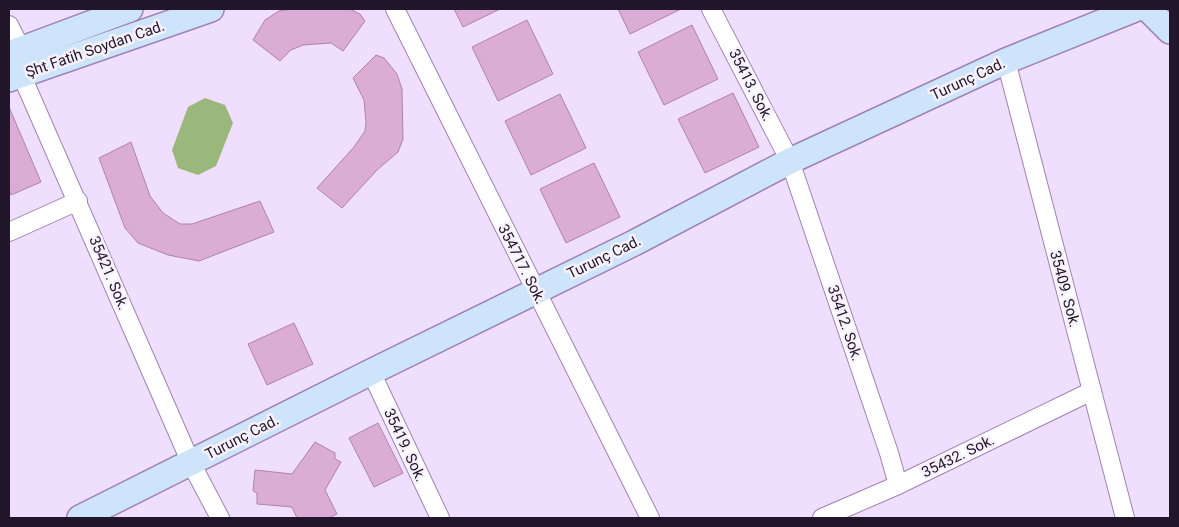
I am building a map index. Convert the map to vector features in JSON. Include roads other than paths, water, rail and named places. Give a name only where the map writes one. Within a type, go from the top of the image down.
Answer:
[{"type":"street","name":"Şht Fatih Soydan Cad.","points":[[15,64],[130,9]]},
{"type":"street","name":"Şht Fatih Soydan Cad.","points":[[15,64],[210,9]]},
{"type":"street","name":"354717. Sok.","points":[[396,9],[650,518]]},
{"type":"street","name":"35413. Sok.","points":[[711,9],[790,161]]},
{"type":"street","name":"Turunç Cad.","points":[[80,518],[634,243],[790,161],[1006,61],[1135,9]]},
{"type":"street","name":"35421. Sok.","points":[[9,25],[15,64],[78,201],[192,463],[220,518]]},
{"type":"street","name":"35409. Sok.","points":[[1006,61],[1125,518]]},
{"type":"street","name":"35412. Sok.","points":[[790,161],[889,453],[898,485]]},
{"type":"street","points":[[9,232],[78,201]]},
{"type":"street","name":"35419. Sok.","points":[[371,372],[440,518]]},
{"type":"street","name":"35432. Sok.","points":[[822,518],[898,485],[1092,392]]}]
